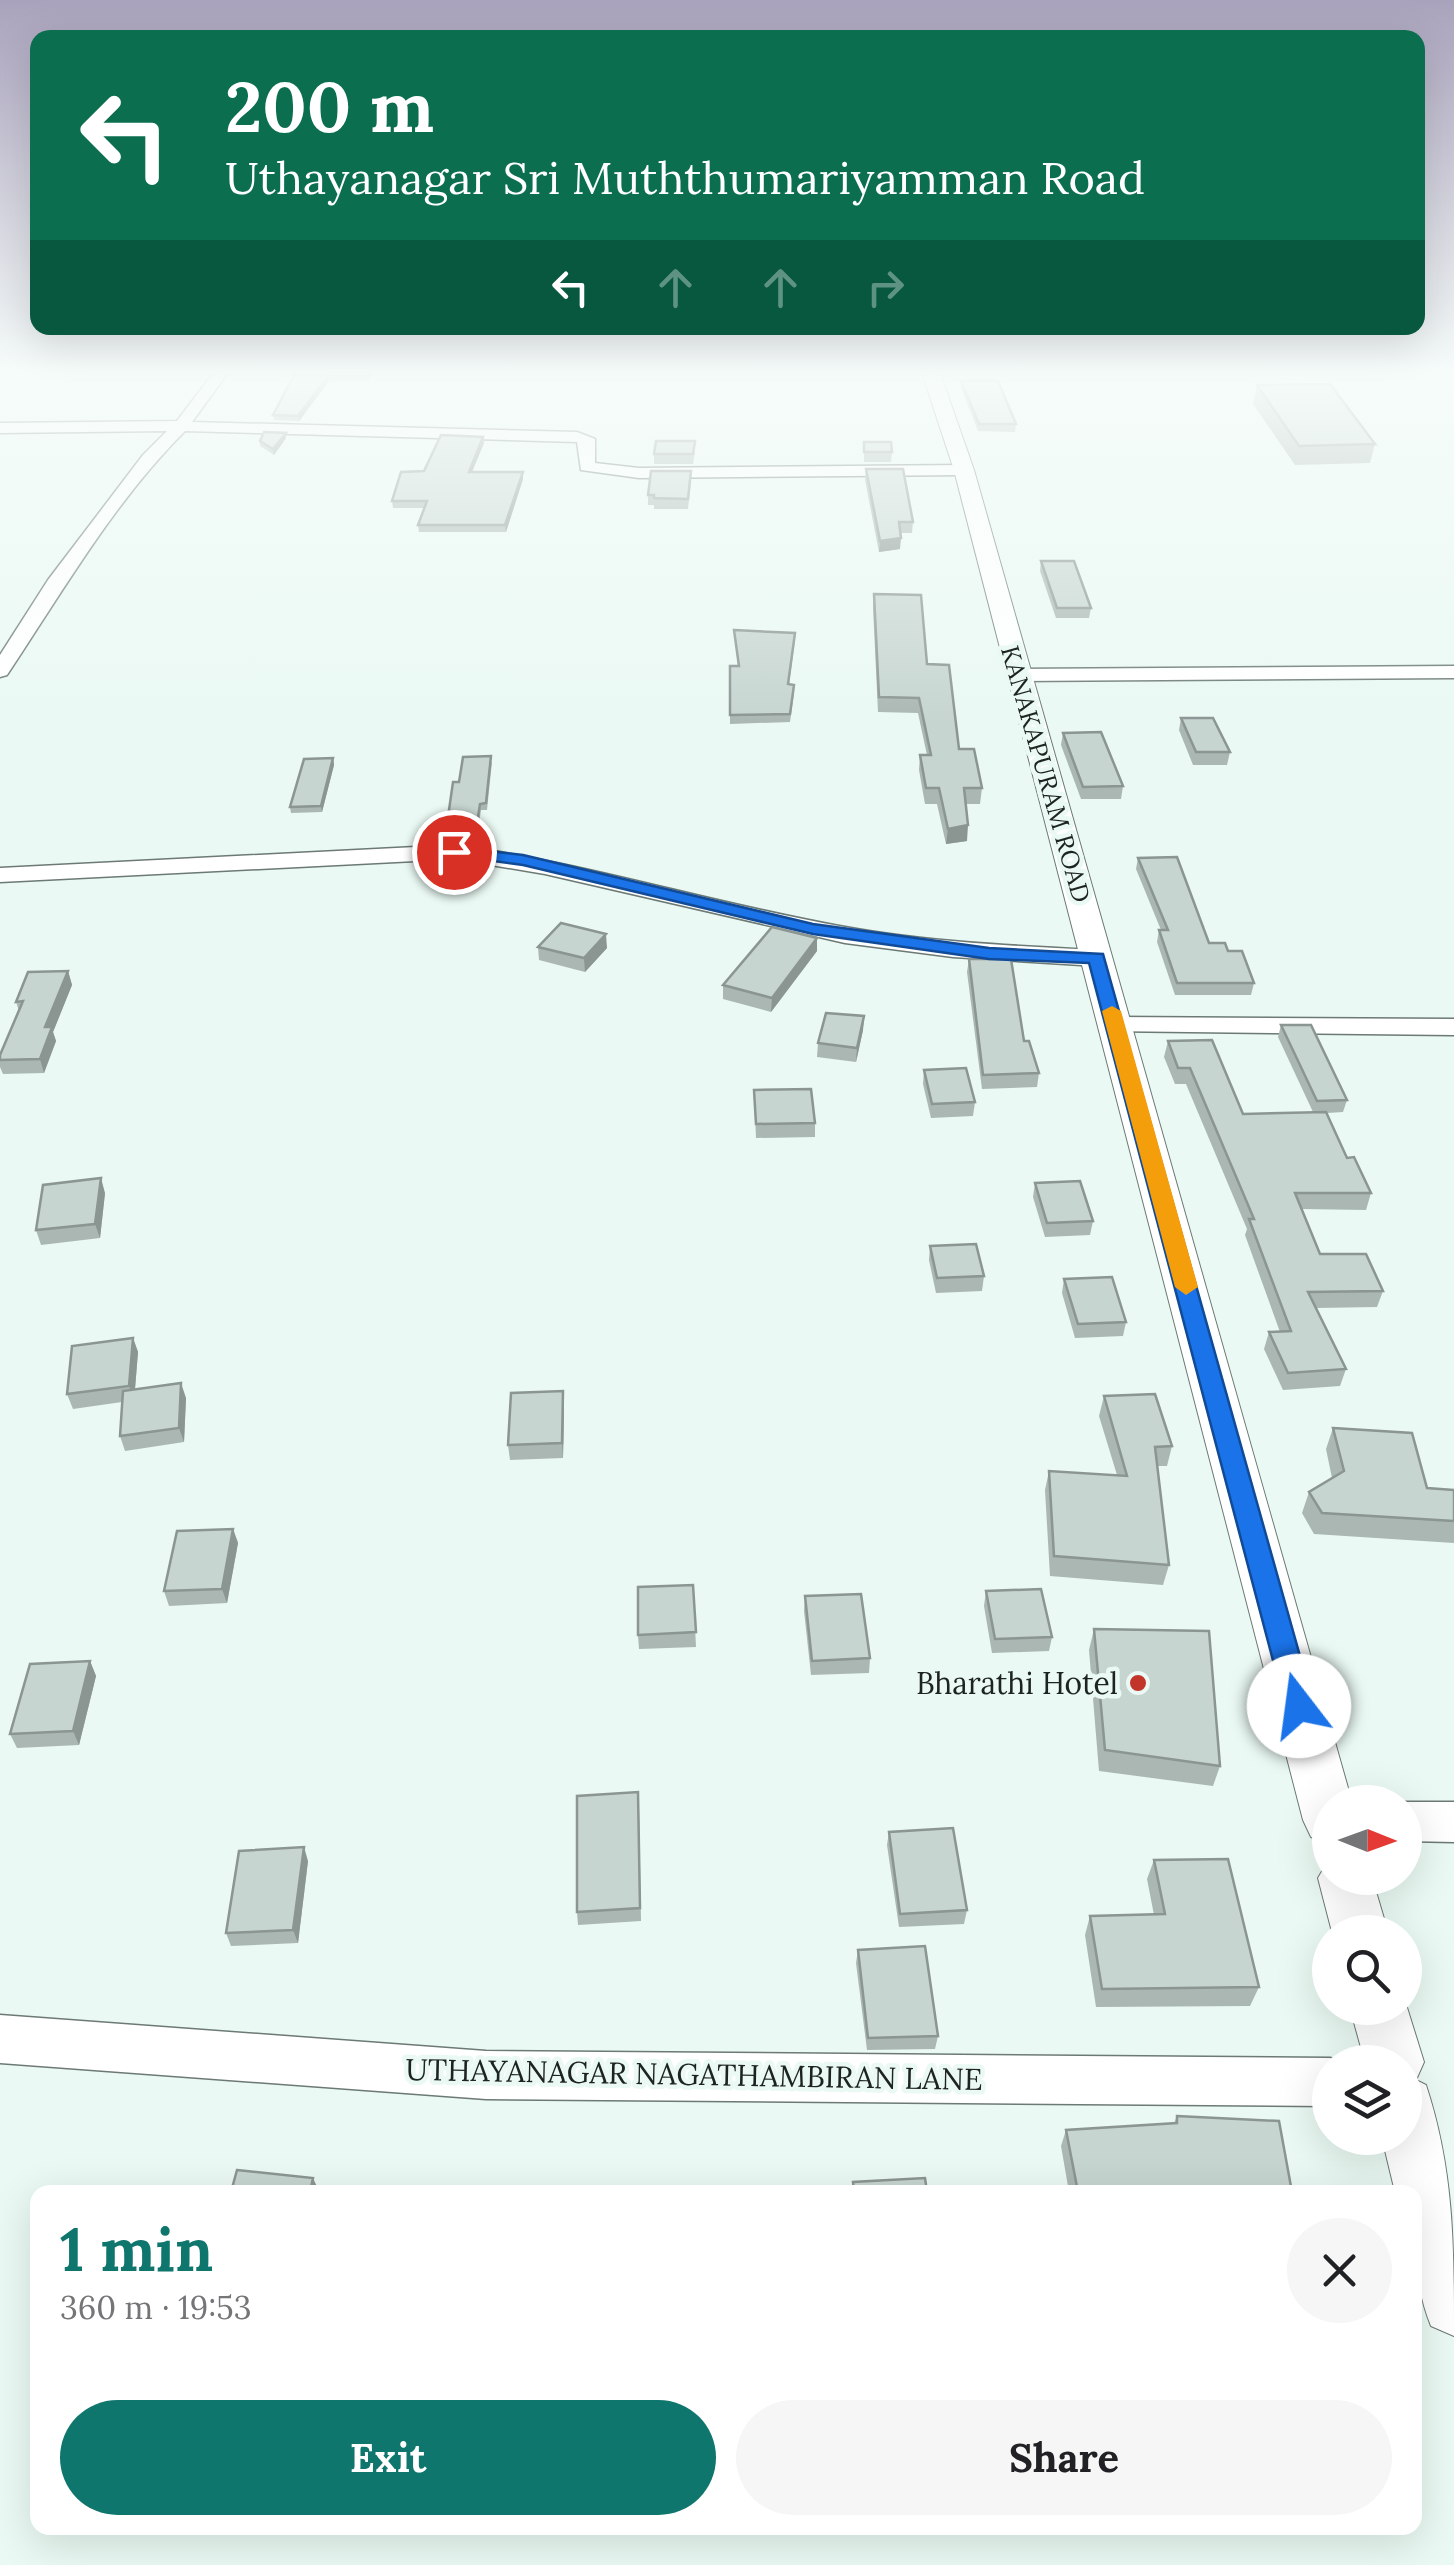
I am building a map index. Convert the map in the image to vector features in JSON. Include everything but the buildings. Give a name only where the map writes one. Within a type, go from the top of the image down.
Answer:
[{"type":"street","points":[[0,671],[57,580],[127,487]]},
{"type":"street","name":"KANAKAPURAM ROAD","points":[[968,487],[1321,1785]]},
{"type":"street","points":[[1017,674],[1454,672]]},
{"type":"street","points":[[0,875],[454,852],[523,860],[813,929],[989,954],[1097,958]]},
{"type":"street","points":[[1116,1025],[1454,1028]]},
{"type":"street","points":[[1422,1821],[1454,1822]]},
{"type":"street","name":"UTHAYANAGAR NAGATHAMBIRAN LANE","points":[[0,2039],[486,2075],[1312,2082]]},
{"type":"street","points":[[1417,2155],[1454,2303]]},
{"type":"slow traffic","points":[[1112,1011],[1186,1287]]},
{"type":"place","name":"Bharathi Hotel","points":[[1138,1683]]},
{"type":"route","points":[[454,852],[523,860],[813,929],[989,954],[1097,958],[1299,1706]]}]
